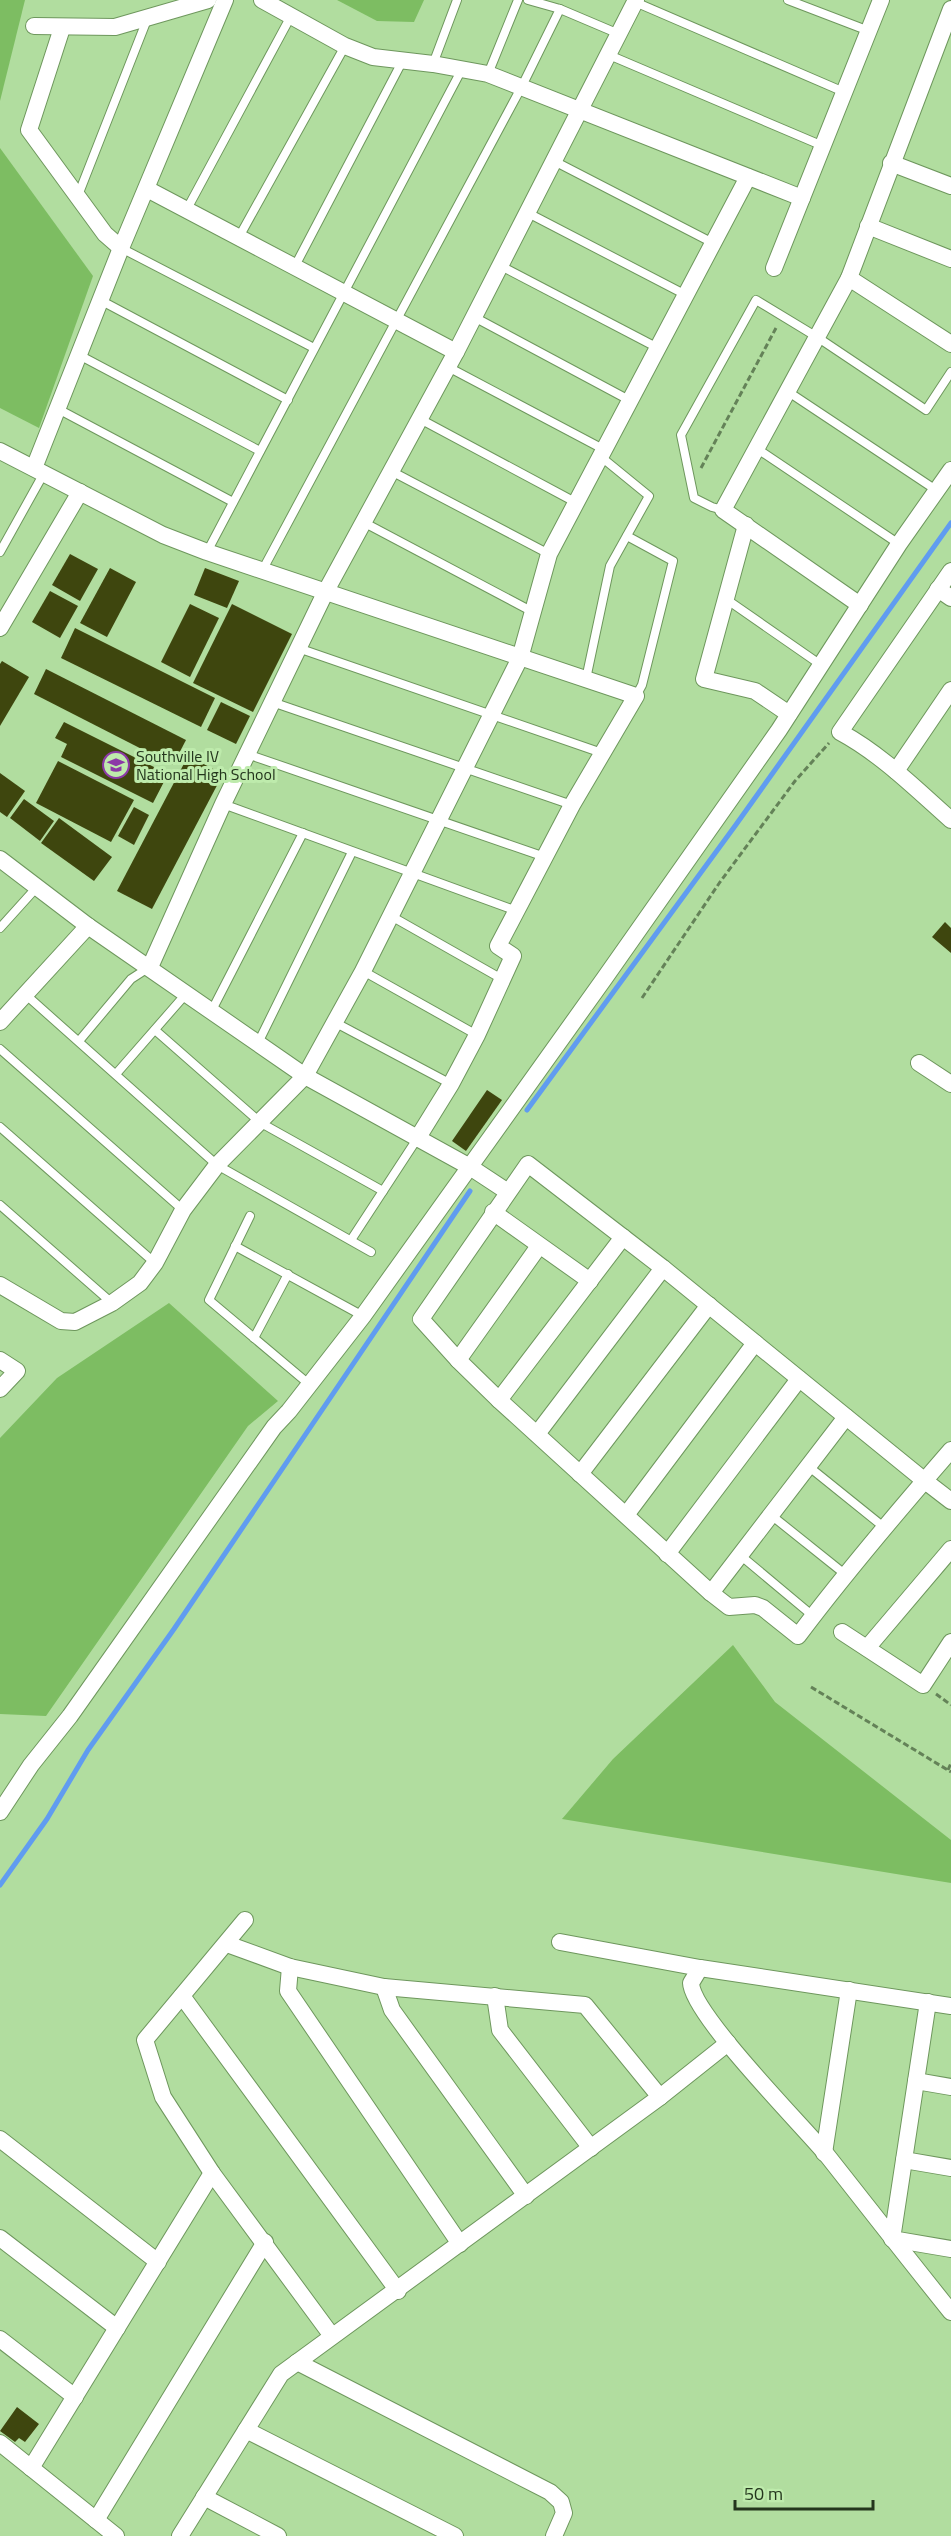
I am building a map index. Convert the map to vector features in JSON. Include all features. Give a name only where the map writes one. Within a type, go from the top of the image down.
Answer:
[{"type":"street","points":[[34,26],[115,27],[208,0]]},
{"type":"street","points":[[39,471],[58,409],[100,300],[225,0]]},
{"type":"street","points":[[262,0],[345,46],[373,57],[433,64],[488,74],[802,198]]},
{"type":"street","points":[[774,268],[881,0]]},
{"type":"street","points":[[150,967],[223,804],[326,591],[501,266],[635,1]]},
{"type":"street","points":[[860,604],[723,510],[849,278],[951,9]]},
{"type":"street","points":[[62,28],[29,130],[105,234],[121,248]]},
{"type":"street","points":[[891,163],[951,186]]},
{"type":"street","points":[[0,1285],[61,1321],[75,1322],[112,1304],[140,1284],[155,1263],[183,1210],[217,1165],[261,1123],[304,1076],[363,972],[520,658],[549,554],[748,177]]},
{"type":"street","points":[[147,189],[397,321],[452,359]]},
{"type":"street","points":[[868,226],[951,259]]},
{"type":"street","points":[[849,278],[951,344]]},
{"type":"street","points":[[0,451],[163,536],[636,696],[572,805],[498,946],[513,956],[477,1035],[451,1084],[417,1139]]},
{"type":"street","points":[[0,1812],[274,1426],[310,1385],[363,1316],[470,1167],[789,714],[899,544],[951,470]]},
{"type":"street","points":[[0,628],[80,492]]},
{"type":"street","points":[[746,525],[704,679],[756,691],[789,714]]},
{"type":"street","points":[[949,814],[857,741],[840,732],[944,594],[951,571]]},
{"type":"street","points":[[896,771],[951,690]]},
{"type":"street","points":[[0,859],[88,926],[304,1076],[470,1167],[508,1191]]},
{"type":"street","points":[[0,1022],[88,926]]},
{"type":"street","points":[[919,1063],[951,1084]]},
{"type":"street","points":[[951,1450],[925,1480],[846,1575],[798,1636],[763,1608],[755,1605],[729,1607],[711,1593],[499,1400],[421,1319],[528,1164],[663,1268],[799,1379],[846,1417],[925,1480],[951,1501]]},
{"type":"street","points":[[493,1212],[590,1281]]},
{"type":"street","points":[[499,1400],[623,1237]]},
{"type":"street","points":[[458,1360],[539,1246]]},
{"type":"street","points":[[537,1434],[663,1268]]},
{"type":"street","points":[[580,1474],[708,1305]]},
{"type":"street","points":[[626,1515],[755,1343]]},
{"type":"street","points":[[0,1360],[18,1371],[0,1389]]},
{"type":"street","points":[[667,1554],[799,1379]]},
{"type":"street","points":[[711,1593],[846,1417]]},
{"type":"street","points":[[867,1648],[944,1567],[951,1549]]},
{"type":"street","points":[[842,1632],[923,1684],[951,1642]]},
{"type":"street","points":[[245,1920],[145,2040],[163,2097],[212,2173],[332,2336]]},
{"type":"street","points":[[560,1942],[700,1968],[951,2006]]},
{"type":"street","points":[[227,1944],[290,1966],[384,1987],[585,2005],[660,2097]]},
{"type":"street","points":[[290,1966],[288,1991],[460,2244]]},
{"type":"street","points":[[700,1968],[691,1983],[691,1992],[728,2043],[824,2153],[951,2312]]},
{"type":"street","points":[[384,1987],[392,2010],[526,2196]]},
{"type":"street","points":[[824,2153],[849,1990]]},
{"type":"street","points":[[182,1996],[398,2291]]},
{"type":"street","points":[[495,1996],[500,2030],[591,2148]]},
{"type":"street","points":[[892,2239],[928,2002]]},
{"type":"street","points":[[180,2536],[281,2374],[398,2291],[660,2097],[728,2043]]},
{"type":"street","points":[[916,2081],[951,2087]]},
{"type":"street","points":[[0,2139],[158,2262]]},
{"type":"street","points":[[904,2160],[951,2168]]},
{"type":"street","points":[[31,2468],[212,2173]]},
{"type":"street","points":[[0,2238],[117,2328]]},
{"type":"street","points":[[892,2239],[951,2249]]},
{"type":"street","points":[[96,2520],[265,2242]]},
{"type":"street","points":[[0,2339],[75,2397]]},
{"type":"street","points":[[297,2362],[550,2492],[561,2502],[564,2513],[554,2536]]},
{"type":"street","points":[[246,2430],[455,2536]]},
{"type":"street","points":[[0,2443],[116,2536]]},
{"type":"street","points":[[204,2498],[278,2536]]},
{"type":"lane","points":[[433,64],[457,0]]},
{"type":"lane","points":[[488,74],[518,0]]},
{"type":"lane","points":[[528,0],[560,9],[619,34]]},
{"type":"lane","points":[[788,0],[868,31]]},
{"type":"lane","points":[[635,1],[844,92]]},
{"type":"lane","points":[[262,571],[522,86],[560,9]]},
{"type":"lane","points":[[187,209],[291,16]]},
{"type":"lane","points":[[77,198],[148,17]]},
{"type":"lane","points":[[239,237],[345,46]]},
{"type":"lane","points":[[609,55],[823,146]]},
{"type":"lane","points":[[295,266],[403,60]]},
{"type":"lane","points":[[207,552],[462,69]]},
{"type":"lane","points":[[554,161],[713,243]]},
{"type":"lane","points":[[528,213],[686,295]]},
{"type":"lane","points":[[121,248],[315,348]]},
{"type":"lane","points":[[501,266],[658,348]]},
{"type":"lane","points":[[100,300],[288,400]]},
{"type":"lane","points":[[723,510],[694,498],[681,435],[756,300],[817,337],[926,410],[951,372]]},
{"type":"lane","points":[[474,317],[629,400]]},
{"type":"lane","points":[[79,355],[260,451]]},
{"type":"lane","points":[[452,359],[601,453],[649,496],[610,566],[586,679]]},
{"type":"lane","points":[[787,391],[936,490]]},
{"type":"lane","points":[[58,409],[233,502]]},
{"type":"lane","points":[[420,419],[575,502]]},
{"type":"lane","points":[[756,447],[899,544]]},
{"type":"lane","points":[[0,552],[39,471]]},
{"type":"lane","points":[[391,471],[549,554]]},
{"type":"lane","points":[[363,522],[533,612]]},
{"type":"lane","points":[[627,536],[673,561],[642,685],[636,696]]},
{"type":"lane","points":[[725,598],[821,665]]},
{"type":"lane","points":[[298,648],[602,753]]},
{"type":"lane","points":[[272,702],[572,805]]},
{"type":"lane","points":[[247,754],[545,857]]},
{"type":"lane","points":[[223,804],[517,911]]},
{"type":"lane","points":[[210,1012],[303,833]]},
{"type":"lane","points":[[258,1042],[352,852]]},
{"type":"lane","points":[[0,928],[37,887]]},
{"type":"lane","points":[[391,916],[502,979]]},
{"type":"lane","points":[[80,1041],[131,979],[150,967]]},
{"type":"lane","points":[[363,972],[477,1035]]},
{"type":"lane","points":[[25,994],[217,1165],[371,1252]]},
{"type":"lane","points":[[116,1074],[185,995]]},
{"type":"lane","points":[[336,1023],[451,1084]]},
{"type":"lane","points":[[155,1030],[261,1123],[384,1191]]},
{"type":"lane","points":[[0,1049],[183,1210]]},
{"type":"lane","points":[[0,1127],[155,1263]]},
{"type":"lane","points":[[351,1240],[417,1139]]},
{"type":"lane","points":[[0,1206],[112,1304]]},
{"type":"lane","points":[[250,1216],[209,1300],[310,1385]]},
{"type":"lane","points":[[235,1246],[363,1316]]},
{"type":"lane","points":[[254,1338],[288,1274]]},
{"type":"lane","points":[[808,1466],[885,1528]]},
{"type":"lane","points":[[771,1515],[846,1575]]},
{"type":"lane","points":[[740,1556],[813,1616]]},
{"type":"path","points":[[690,487],[782,316]]},
{"type":"path","points":[[642,998],[720,882],[795,781],[840,732]]},
{"type":"path","points":[[811,1687],[949,1771],[951,1764]]},
{"type":"green space","points":[[0,0],[25,0],[0,101]]},
{"type":"green space","points":[[337,0],[424,0],[414,22],[377,21]]},
{"type":"green space","points":[[0,148],[93,276],[39,428],[0,408]]},
{"type":"green space","points":[[169,1303],[278,1401],[248,1426],[46,1716],[0,1714],[0,1438],[57,1378]]},
{"type":"green space","points":[[733,1645],[775,1702],[951,1840],[951,1883],[562,1819],[613,1759]]},
{"type":"building","points":[[70,554],[98,569],[80,601],[52,585]]},
{"type":"building","points":[[110,568],[136,582],[107,637],[80,623]]},
{"type":"building","points":[[205,568],[239,581],[227,608],[194,595]]},
{"type":"building","points":[[50,591],[78,606],[60,638],[32,622]]},
{"type":"building","points":[[190,604],[219,618],[190,677],[161,662]]},
{"type":"building","points":[[232,604],[292,634],[253,712],[193,683]]},
{"type":"building","points":[[75,628],[215,698],[201,727],[61,658]]},
{"type":"building","points":[[2,661],[29,677],[0,726],[0,664]]},
{"type":"building","points":[[46,669],[186,740],[173,765],[34,694]]},
{"type":"building","points":[[221,702],[250,716],[236,744],[207,730]]},
{"type":"building","points":[[64,722],[168,774],[153,803],[61,757],[67,744],[55,738]]},
{"type":"building","points":[[188,756],[223,774],[152,909],[117,891]]},
{"type":"building","points":[[58,761],[134,800],[111,842],[36,803]]},
{"type":"building","points":[[0,773],[25,791],[7,817],[0,812]]},
{"type":"building","points":[[24,799],[54,821],[40,841],[10,818]]},
{"type":"building","points":[[134,807],[149,815],[134,845],[118,836]]},
{"type":"building","points":[[59,818],[112,857],[94,881],[41,843]]},
{"type":"building","points":[[945,922],[951,928],[951,953],[932,937]]},
{"type":"building","points":[[487,1090],[502,1100],[466,1151],[452,1141]]},
{"type":"building","points":[[17,2407],[39,2424],[25,2442],[19,2438],[15,2442],[0,2431]]},
{"type":"waterway","points":[[527,1110],[735,826],[951,523]]},
{"type":"waterway","points":[[0,1885],[47,1819],[88,1750],[174,1629],[470,1191]]},
{"type":"place","name":"Southville IV National High School","points":[[116,765]]}]
